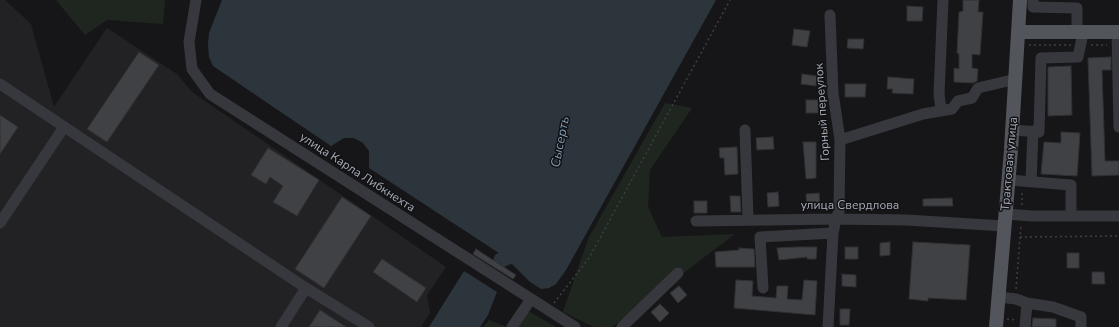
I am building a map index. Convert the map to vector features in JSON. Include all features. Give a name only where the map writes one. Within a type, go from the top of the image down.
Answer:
[{"type":"main road","name":"Трактовая улица","points":[[996,327],[1016,78],[1020,0]]},
{"type":"main road","points":[[1018,32],[1118,32]]},
{"type":"street","name":"улица Карла Либкнехта","points":[[196,0],[188,42],[192,69],[210,94],[575,327]]},
{"type":"street","points":[[941,110],[939,94],[943,0]]},
{"type":"street","points":[[1012,130],[1039,132],[1041,58],[1078,57],[1080,33],[1077,8],[1033,7],[1033,0]]},
{"type":"street","name":"Горный переулок","points":[[828,327],[834,233],[836,218],[839,211],[840,140],[833,93],[830,15]]},
{"type":"street","points":[[1118,32],[1119,127]]},
{"type":"street","points":[[840,140],[923,114],[952,109],[958,101],[972,98],[978,88],[1016,78]]},
{"type":"street","points":[[0,84],[306,288],[369,327]]},
{"type":"street","points":[[0,223],[64,127]]},
{"type":"street","points":[[745,130],[748,219]]},
{"type":"street","points":[[1031,182],[1032,131]]},
{"type":"street","points":[[1008,180],[1071,185],[1071,216]]},
{"type":"street","name":"улица Свердлова","points":[[696,221],[836,218],[1005,220],[1071,216],[1119,216]]},
{"type":"street","points":[[763,288],[760,237],[834,233]]},
{"type":"street","points":[[622,327],[678,273]]},
{"type":"street","points":[[281,327],[306,288]]},
{"type":"street","points":[[999,297],[1053,307],[1081,317],[1081,327]]},
{"type":"street","points":[[512,327],[530,299]]},
{"type":"street","points":[[1025,327],[1027,303]]},
{"type":"path","points":[[548,310],[589,258],[730,0]]},
{"type":"path","points":[[1020,237],[1119,236]]},
{"type":"shaded area","points":[[0,0],[5,0],[31,24],[54,107],[107,28],[177,74],[192,92],[446,267],[427,295],[430,313],[421,327],[0,327]]},
{"type":"shaded area","points":[[56,0],[165,0],[163,24],[107,20],[85,35]]},
{"type":"shaded area","points":[[665,103],[692,108],[650,170],[648,207],[662,237],[735,234],[612,327],[594,327],[563,312],[588,239]]},
{"type":"shaded area","points":[[528,311],[556,327],[518,327]]},
{"type":"shaded area","points":[[489,320],[507,327],[483,327]]},
{"type":"water","points":[[222,0],[716,0],[566,270],[556,284],[549,288],[541,289],[530,282],[505,257],[369,168],[369,151],[363,143],[354,138],[344,138],[331,146],[213,66],[209,57],[209,33]]},
{"type":"water","points":[[464,271],[497,292],[488,315],[480,327],[429,327]]},
{"type":"building","points":[[963,0],[979,0],[978,12],[983,12],[980,55],[972,54],[972,68],[978,69],[977,81],[973,83],[954,82],[954,68],[959,69],[959,54],[957,53],[959,12],[963,11]]},
{"type":"building","points":[[907,6],[923,7],[922,21],[907,21]]},
{"type":"building","points":[[794,29],[810,31],[807,47],[792,45]]},
{"type":"building","points":[[848,39],[864,39],[863,49],[847,48]]},
{"type":"building","points":[[139,52],[159,65],[107,142],[87,129]]},
{"type":"building","points":[[1111,57],[1111,70],[1102,70],[1105,161],[1119,161],[1119,175],[1092,176],[1088,58]]},
{"type":"building","points":[[1071,66],[1072,115],[1048,116],[1048,67]]},
{"type":"building","points":[[802,74],[817,76],[816,86],[801,84]]},
{"type":"building","points":[[888,77],[914,79],[913,94],[892,93],[893,89],[887,89]]},
{"type":"building","points":[[845,84],[866,84],[865,97],[845,97]]},
{"type":"building","points":[[806,100],[818,100],[818,113],[806,113]]},
{"type":"building","points":[[0,115],[18,127],[0,154]]},
{"type":"building","points":[[1061,132],[1080,133],[1077,176],[1041,174],[1044,142],[1061,143]]},
{"type":"building","points":[[773,137],[774,149],[757,150],[756,138]]},
{"type":"building","points":[[803,142],[816,142],[816,178],[806,179]]},
{"type":"building","points":[[737,147],[738,174],[725,175],[724,158],[720,158],[719,148]]},
{"type":"building","points":[[268,148],[319,180],[297,216],[273,202],[283,186],[270,177],[266,184],[251,175]]},
{"type":"building","points":[[778,192],[779,206],[768,207],[767,193]]},
{"type":"building","points":[[819,193],[820,204],[807,206],[806,194]]},
{"type":"building","points":[[730,196],[740,196],[741,212],[731,212]]},
{"type":"building","points":[[342,197],[371,216],[324,288],[295,269]]},
{"type":"building","points":[[952,198],[953,206],[923,206],[923,199]]},
{"type":"building","points":[[694,201],[707,201],[707,213],[694,213]]},
{"type":"building","points":[[890,242],[890,255],[880,256],[880,243]]},
{"type":"building","points":[[913,242],[970,245],[966,300],[928,298],[928,301],[909,299]]},
{"type":"building","points":[[817,247],[816,259],[807,259],[807,257],[779,260],[777,248]]},
{"type":"building","points":[[845,247],[858,247],[858,259],[845,259]]},
{"type":"building","points":[[739,248],[754,249],[755,267],[716,267],[715,252],[739,250]]},
{"type":"building","points":[[476,249],[516,275],[513,279],[473,254]]},
{"type":"building","points":[[1067,253],[1079,253],[1079,268],[1067,268]]},
{"type":"building","points":[[382,259],[426,288],[417,302],[373,272]]},
{"type":"building","points":[[1092,272],[1104,272],[1105,284],[1092,284]]},
{"type":"building","points":[[842,274],[856,275],[856,287],[842,286]]},
{"type":"building","points":[[736,280],[753,281],[752,296],[776,298],[777,286],[788,286],[787,299],[802,300],[804,280],[817,281],[815,315],[734,308]]},
{"type":"building","points":[[679,286],[687,295],[678,303],[670,293]]},
{"type":"building","points":[[660,304],[669,313],[660,322],[651,312]]},
{"type":"building","points":[[840,309],[850,309],[849,325],[840,325]]},
{"type":"building","points":[[320,310],[346,327],[309,327]]},
{"type":"building","points":[[1033,318],[1056,319],[1056,327],[1032,327]]},
{"type":"waterway","name":"Сысерть","points":[[501,260],[524,251]]}]
